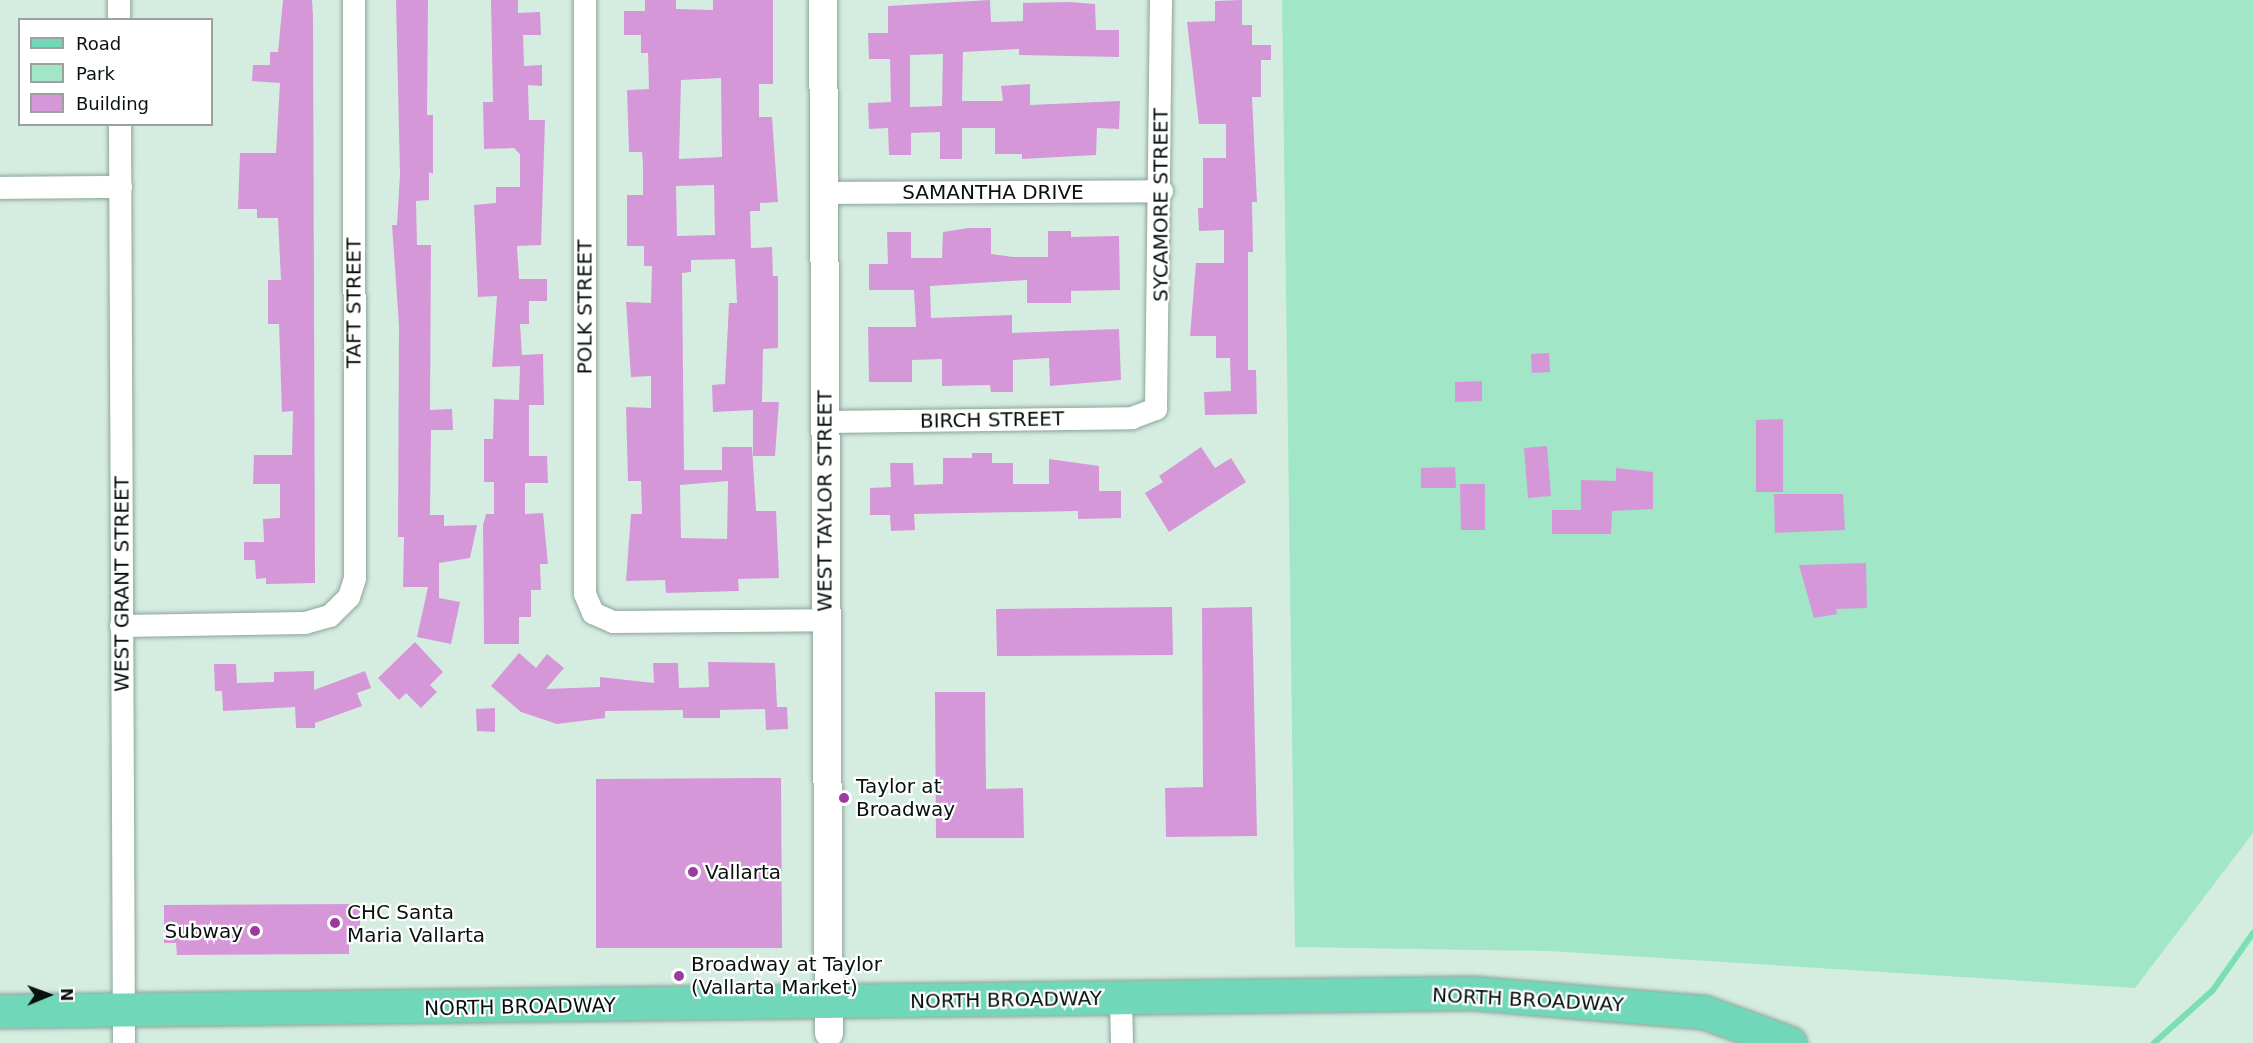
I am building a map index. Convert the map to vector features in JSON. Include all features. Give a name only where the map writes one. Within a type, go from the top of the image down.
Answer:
[{"type":"main road","name":"NORTH BROADWAY","points":[[0,1011],[124,1009],[829,1018],[1121,999],[1472,993],[1704,1012],[1790,1043]]},
{"type":"street","points":[[119,0],[120,18]]},
{"type":"street","name":"TAFT STREET","points":[[122,626],[305,624],[344,605],[354,578],[354,0]]},
{"type":"street","name":"POLK STREET","points":[[585,0],[585,594],[593,614],[613,622],[826,620]]},
{"type":"street","name":"WEST TAYLOR STREET","points":[[824,0],[829,1018]]},
{"type":"street","name":"SYCAMORE STREET","points":[[1156,409],[1162,191],[1161,0]]},
{"type":"street","name":"WEST GRANT STREET","points":[[120,126],[124,1043]]},
{"type":"street","points":[[0,188],[121,187]]},
{"type":"street","name":"SAMANTHA DRIVE","points":[[824,192],[1162,191]]},
{"type":"street","name":"BIRCH STREET","points":[[825,422],[1132,418],[1156,409]]},
{"type":"street","points":[[1121,999],[1122,1043]]},
{"type":"green space","points":[[1282,0],[2253,0],[2253,833],[2135,988],[1549,951],[1295,947]]},
{"type":"building","points":[[283,0],[312,0],[313,16],[315,583],[266,584],[266,578],[256,579],[255,560],[244,560],[244,542],[264,542],[263,519],[280,518],[280,484],[253,484],[254,455],[292,455],[293,411],[282,412],[279,324],[268,324],[268,280],[281,280],[278,218],[257,218],[257,209],[238,209],[240,153],[276,153],[280,83],[252,81],[253,65],[270,65],[270,52],[278,52]]},
{"type":"building","points":[[396,0],[428,0],[427,115],[433,115],[433,174],[429,172],[429,200],[416,201],[417,245],[431,245],[430,410],[452,409],[453,430],[431,430],[430,515],[444,515],[444,526],[477,525],[470,558],[439,563],[439,598],[460,602],[451,644],[417,637],[428,587],[403,587],[404,537],[398,537],[399,325],[392,225],[397,225],[400,174]]},
{"type":"building","points":[[491,0],[518,0],[518,13],[540,12],[541,35],[523,35],[524,66],[542,65],[542,86],[528,85],[529,120],[545,120],[541,245],[517,246],[519,279],[547,279],[547,301],[529,301],[529,324],[520,324],[522,355],[543,354],[544,405],[529,405],[529,456],[547,456],[548,483],[525,483],[525,514],[543,513],[548,564],[540,564],[541,590],[531,590],[531,617],[519,617],[519,644],[484,644],[483,525],[486,514],[494,514],[494,482],[484,482],[484,439],[493,439],[494,399],[519,400],[520,366],[492,367],[497,296],[478,297],[474,205],[496,203],[496,187],[520,187],[520,154],[514,148],[484,149],[483,102],[493,102]]},
{"type":"building","points":[[645,0],[676,0],[676,9],[713,10],[713,0],[773,0],[773,84],[759,84],[759,117],[772,117],[778,202],[760,203],[760,211],[750,211],[751,248],[772,247],[773,276],[778,276],[778,348],[763,349],[762,402],[779,402],[775,456],[753,456],[753,410],[713,412],[712,385],[725,384],[729,303],[737,303],[735,259],[691,260],[691,272],[682,273],[684,470],[722,470],[722,447],[752,447],[756,511],[776,511],[779,578],[738,579],[739,591],[666,593],[665,580],[626,581],[631,514],[642,514],[641,481],[628,481],[626,407],[651,408],[651,376],[631,377],[626,302],[651,303],[652,266],[644,266],[644,246],[627,246],[627,195],[643,195],[643,164],[642,152],[629,152],[627,90],[649,89],[648,53],[641,53],[641,35],[624,35],[624,11],[645,11]],"holes":[[[721,78],[722,157],[679,159],[681,80]],[[714,185],[715,235],[677,236],[676,186]],[[728,481],[727,539],[681,538],[680,485]]]},
{"type":"building","points":[[990,0],[991,22],[1023,21],[1023,3],[1095,4],[1096,30],[1119,30],[1119,57],[1019,55],[1019,49],[963,52],[962,101],[1003,101],[1001,86],[1030,84],[1030,105],[1120,101],[1119,129],[1097,128],[1096,155],[1022,159],[1022,154],[995,154],[995,128],[962,128],[962,159],[940,159],[940,132],[911,133],[911,155],[889,155],[888,128],[869,129],[868,103],[891,102],[890,59],[869,59],[868,33],[888,33],[888,6]],"holes":[[[943,54],[942,106],[910,107],[910,55]]]},
{"type":"building","points":[[1242,0],[1242,25],[1252,25],[1252,45],[1271,45],[1271,60],[1261,60],[1261,97],[1252,97],[1257,202],[1252,202],[1253,252],[1248,252],[1248,370],[1256,370],[1257,414],[1205,415],[1204,392],[1231,391],[1230,358],[1216,358],[1216,336],[1190,336],[1196,263],[1224,263],[1224,230],[1199,231],[1198,208],[1203,208],[1203,158],[1226,158],[1226,124],[1199,124],[1187,22],[1215,21],[1215,1]]},
{"type":"building","points":[[969,228],[991,228],[991,254],[1013,257],[1048,257],[1048,231],[1071,231],[1071,237],[1119,236],[1120,290],[1071,291],[1071,303],[1027,303],[1027,280],[930,286],[931,318],[1012,315],[1012,333],[1119,329],[1121,380],[1050,386],[1049,358],[1013,360],[1013,392],[991,392],[990,385],[942,386],[942,359],[912,360],[912,382],[869,382],[868,327],[916,327],[914,290],[869,290],[869,264],[888,264],[887,232],[911,232],[911,258],[942,258],[943,232]]},
{"type":"building","points":[[1549,353],[1550,372],[1532,373],[1531,354]]},
{"type":"building","points":[[1482,381],[1482,401],[1455,402],[1455,382]]},
{"type":"building","points":[[1783,419],[1783,492],[1756,492],[1756,420]]},
{"type":"building","points":[[1547,446],[1551,496],[1528,498],[1524,448]]},
{"type":"building","points":[[1201,447],[1215,468],[1231,458],[1246,482],[1169,532],[1145,493],[1163,482],[1159,476]]},
{"type":"building","points":[[972,453],[992,453],[992,463],[1013,463],[1013,484],[1049,484],[1049,459],[1099,466],[1099,491],[1121,491],[1121,518],[1078,519],[1078,511],[914,514],[915,530],[891,531],[890,515],[870,515],[870,488],[891,487],[890,463],[913,463],[914,485],[943,484],[943,458],[972,458]]},
{"type":"building","points":[[1455,467],[1456,488],[1421,488],[1421,468]]},
{"type":"building","points":[[1616,468],[1653,472],[1653,509],[1612,511],[1611,534],[1552,534],[1552,510],[1581,510],[1581,480],[1616,481]]},
{"type":"building","points":[[1460,484],[1485,484],[1485,530],[1461,530]]},
{"type":"building","points":[[1774,494],[1843,494],[1845,530],[1775,533]]},
{"type":"building","points":[[1866,563],[1867,608],[1836,609],[1837,614],[1814,618],[1799,565]]},
{"type":"building","points":[[1172,607],[1173,655],[997,656],[996,609]]},
{"type":"building","points":[[1252,607],[1257,836],[1166,837],[1165,788],[1203,787],[1202,608]]},
{"type":"building","points":[[415,642],[443,672],[430,685],[437,692],[421,708],[406,693],[399,700],[378,678]]},
{"type":"building","points":[[519,653],[536,668],[547,654],[564,668],[546,689],[600,687],[600,677],[654,683],[653,663],[678,663],[679,688],[709,687],[708,662],[775,663],[777,707],[787,707],[788,729],[766,730],[765,709],[720,710],[720,718],[683,718],[683,710],[605,711],[605,718],[557,724],[521,712],[491,686]]},
{"type":"building","points":[[214,664],[236,664],[237,683],[274,682],[274,672],[314,671],[314,690],[365,671],[371,688],[357,693],[362,706],[315,723],[315,728],[296,728],[295,707],[223,711],[222,691],[215,691]]},
{"type":"building","points":[[935,692],[985,692],[986,789],[1023,788],[1024,838],[936,838]]},
{"type":"building","points":[[495,708],[495,732],[477,731],[476,709]]},
{"type":"building","points":[[781,778],[782,948],[596,948],[596,779]]},
{"type":"building","points":[[360,904],[360,941],[349,941],[349,954],[177,955],[176,943],[164,943],[164,905]]},
{"type":"waterway","points":[[2154,1043],[2213,990],[2253,933]]},
{"type":"place","name":"Taylor at Broadway","points":[[844,798]]},
{"type":"place","name":"Vallarta","points":[[693,872]]},
{"type":"place","name":"CHC Santa Maria Vallarta","points":[[335,923]]},
{"type":"place","name":"Subway","points":[[255,931]]},
{"type":"place","name":"Broadway at Taylor (Vallarta Market)","points":[[679,976]]}]
